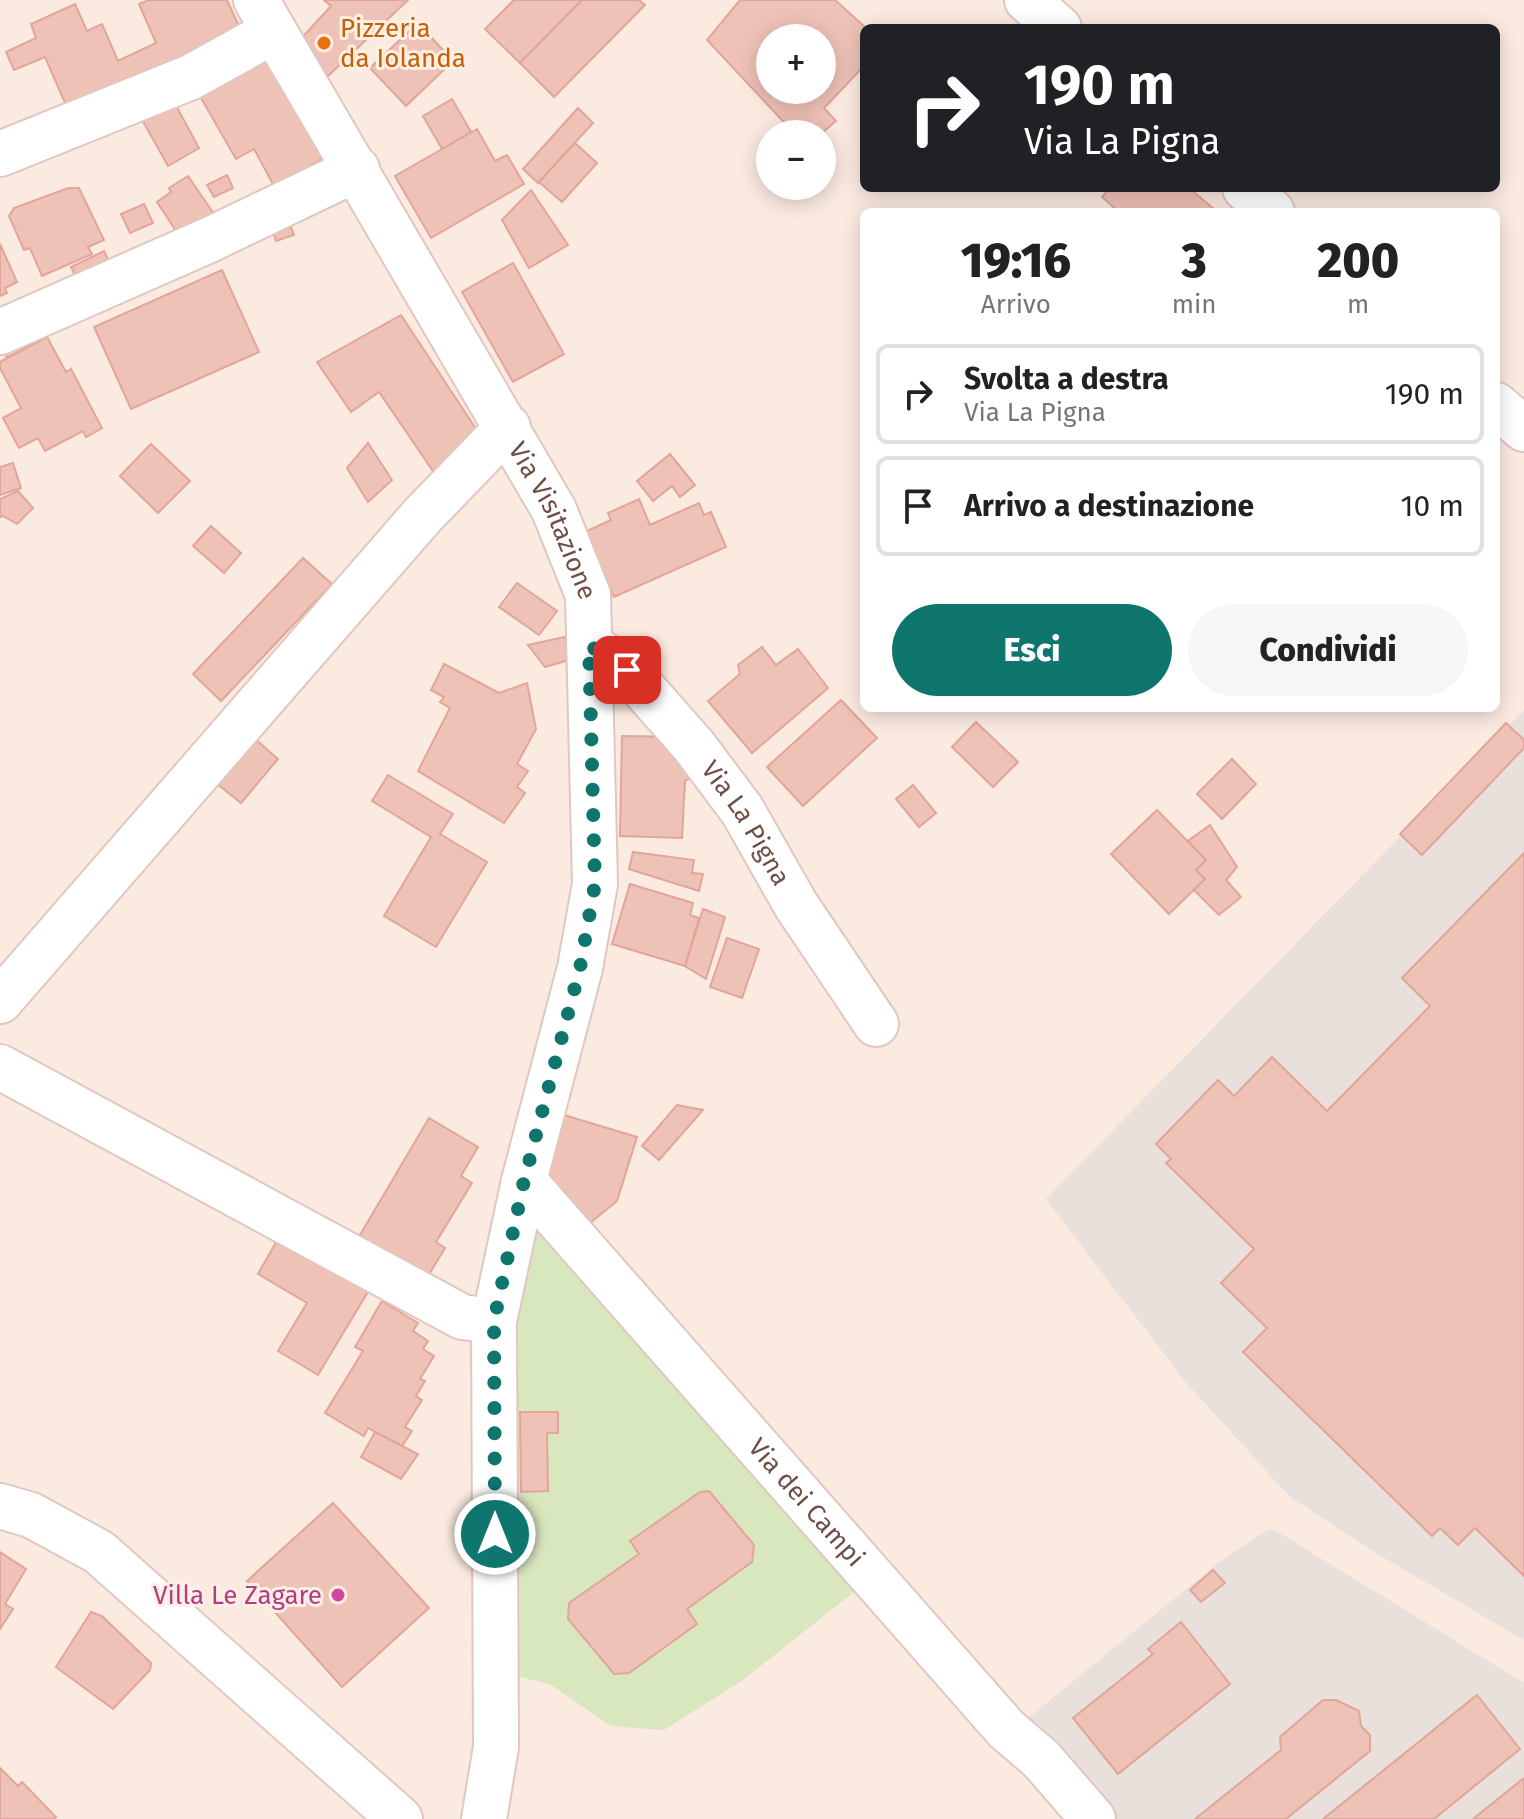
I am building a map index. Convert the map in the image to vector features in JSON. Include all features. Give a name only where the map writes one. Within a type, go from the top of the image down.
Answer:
[{"type":"street","points":[[1027,0],[1054,24]]},
{"type":"street","points":[[0,154],[191,77],[265,16]]},
{"type":"street","name":"Via Visitazione","points":[[265,16],[508,427],[554,510],[588,595],[595,884],[580,968],[524,1181],[494,1321],[496,1747],[484,1819]]},
{"type":"street","points":[[0,332],[209,240],[357,169]]},
{"type":"street","points":[[1250,192],[1268,208]]},
{"type":"street","points":[[1500,408],[1524,429]]},
{"type":"street","points":[[0,1001],[422,516],[508,427]]},
{"type":"street","name":"Via La Pigna","points":[[589,645],[627,670],[694,746],[742,810],[796,905],[876,1024]]},
{"type":"street","points":[[0,1067],[462,1317],[494,1321]]},
{"type":"street","name":"Via dei Campi","points":[[524,1181],[1006,1729],[1041,1759],[1093,1819]]},
{"type":"street","points":[[0,1506],[31,1515],[99,1552],[400,1819]]},
{"type":"shaded area","points":[[1524,710],[1524,1640],[1381,1556],[1290,1497],[1184,1380],[1046,1199]]},
{"type":"shaded area","points":[[1273,1529],[1524,1683],[1524,1819],[1104,1819],[1022,1723],[1218,1563]]},
{"type":"green space","points":[[535,1215],[860,1587],[743,1680],[664,1730],[611,1726],[551,1685],[514,1675],[509,1330]]},
{"type":"building","points":[[149,0],[227,0],[243,35],[69,112],[45,57],[14,70],[6,52],[36,38],[31,24],[75,4],[87,31],[102,24],[118,61],[156,43],[139,4]]},
{"type":"building","points":[[324,0],[408,0],[327,77],[317,77],[296,44],[331,6]]},
{"type":"building","points":[[514,0],[582,0],[520,63],[485,29]]},
{"type":"building","points":[[582,0],[639,0],[645,5],[554,97],[520,63]]},
{"type":"building","points":[[740,0],[835,0],[862,24],[860,70],[836,95],[836,24],[756,24],[756,92],[707,40]]},
{"type":"building","points":[[418,23],[453,61],[406,106],[370,68]]},
{"type":"building","points":[[260,46],[323,158],[274,186],[254,149],[236,159],[193,84]]},
{"type":"building","points":[[452,99],[471,132],[442,149],[423,116]]},
{"type":"building","points":[[173,100],[199,148],[168,166],[141,118]]},
{"type":"building","points":[[767,104],[828,104],[824,108],[835,120],[782,120]]},
{"type":"building","points":[[578,108],[593,123],[538,183],[523,169]]},
{"type":"building","points":[[477,129],[495,161],[507,155],[524,184],[431,238],[395,176]]},
{"type":"building","points":[[575,143],[597,163],[562,202],[539,182]]},
{"type":"building","points":[[227,175],[233,188],[214,197],[207,185]]},
{"type":"building","points":[[188,176],[216,217],[182,240],[157,202],[171,192],[169,188]]},
{"type":"building","points":[[68,188],[79,188],[104,240],[88,247],[92,254],[42,276],[30,248],[24,250],[9,216],[14,208]]},
{"type":"building","points":[[531,190],[568,245],[529,268],[502,220]]},
{"type":"building","points":[[1106,192],[1194,192],[1213,208],[1114,208],[1102,197]]},
{"type":"building","points":[[144,204],[153,223],[130,233],[121,214]]},
{"type":"building","points":[[287,217],[294,235],[276,241],[270,223]]},
{"type":"building","points":[[0,244],[17,282],[5,288],[7,293],[0,296]]},
{"type":"building","points":[[104,251],[111,266],[78,281],[71,267]]},
{"type":"building","points":[[513,263],[564,354],[513,382],[462,292]]},
{"type":"building","points":[[222,270],[259,352],[131,409],[94,327]]},
{"type":"building","points":[[401,315],[482,438],[437,477],[379,392],[351,412],[317,362]]},
{"type":"building","points":[[23,324],[34,344],[7,358],[0,345]]},
{"type":"building","points":[[47,337],[66,372],[71,369],[102,428],[86,437],[83,431],[45,451],[38,438],[19,448],[3,418],[21,408],[0,368],[0,362]]},
{"type":"building","points":[[368,443],[392,480],[368,502],[347,468]]},
{"type":"building","points":[[151,444],[190,481],[158,513],[120,476]]},
{"type":"building","points":[[670,454],[695,485],[680,497],[672,486],[653,501],[637,481]]},
{"type":"building","points":[[13,463],[21,488],[0,495],[0,467]]},
{"type":"building","points":[[18,491],[33,508],[17,524],[0,517],[0,499]]},
{"type":"building","points":[[639,499],[650,525],[699,503],[704,515],[711,512],[726,547],[614,597],[585,532],[611,520],[608,513]]},
{"type":"building","points":[[211,526],[241,553],[224,573],[193,546]]},
{"type":"building","points":[[303,558],[332,584],[221,701],[193,674]]},
{"type":"building","points":[[517,583],[557,611],[539,635],[499,607]]},
{"type":"building","points":[[565,637],[569,660],[545,667],[528,645]]},
{"type":"building","points":[[762,647],[776,665],[798,649],[828,688],[752,753],[708,701],[740,674],[738,665]]},
{"type":"building","points":[[444,664],[499,693],[527,683],[536,729],[517,764],[528,771],[517,787],[525,793],[504,823],[418,771],[450,708],[440,702],[444,697],[431,690]]},
{"type":"building","points":[[841,700],[877,738],[803,806],[767,767]]},
{"type":"building","points":[[976,722],[1018,762],[993,787],[952,747]]},
{"type":"building","points":[[1506,723],[1524,740],[1524,748],[1422,855],[1400,834]]},
{"type":"building","points":[[622,736],[690,737],[690,778],[685,781],[682,838],[620,836]]},
{"type":"building","points":[[253,737],[278,759],[241,803],[215,782]]},
{"type":"building","points":[[1232,759],[1256,784],[1222,819],[1197,794]]},
{"type":"building","points":[[388,775],[453,814],[440,834],[487,862],[436,947],[384,916],[431,837],[372,801]]},
{"type":"building","points":[[913,785],[936,813],[919,827],[896,799]]},
{"type":"building","points":[[1157,810],[1206,860],[1196,870],[1205,879],[1169,914],[1111,854]]},
{"type":"building","points":[[1210,825],[1237,867],[1226,880],[1241,897],[1219,915],[1194,890],[1205,879],[1196,870],[1206,860],[1188,841]]},
{"type":"building","points":[[633,852],[694,860],[692,873],[703,874],[699,891],[629,869]]},
{"type":"building","points":[[1524,853],[1524,1576],[1475,1528],[1458,1545],[1440,1528],[1432,1536],[1243,1352],[1267,1328],[1221,1283],[1254,1249],[1166,1163],[1171,1159],[1156,1144],[1218,1080],[1234,1096],[1272,1057],[1327,1111],[1430,1006],[1402,978]]},
{"type":"building","points":[[630,884],[693,903],[690,915],[699,918],[685,966],[612,944]]},
{"type":"building","points":[[703,909],[725,917],[706,979],[685,966]]},
{"type":"building","points":[[727,938],[759,949],[742,998],[710,987]]},
{"type":"building","points":[[677,1105],[703,1110],[659,1160],[642,1146]]},
{"type":"building","points":[[564,1115],[637,1137],[617,1201],[579,1232],[541,1190]]},
{"type":"building","points":[[429,1118],[478,1147],[461,1176],[472,1183],[436,1242],[445,1248],[428,1276],[360,1235]]},
{"type":"building","points":[[282,1232],[372,1285],[318,1375],[278,1351],[307,1303],[258,1274]]},
{"type":"building","points":[[382,1301],[418,1323],[413,1331],[428,1341],[423,1349],[434,1356],[420,1379],[425,1381],[416,1396],[422,1400],[405,1427],[412,1431],[402,1446],[368,1428],[364,1436],[325,1413],[363,1351],[355,1347]]},
{"type":"building","points":[[520,1412],[558,1412],[558,1433],[547,1433],[548,1491],[521,1492]]},
{"type":"building","points":[[375,1432],[418,1454],[401,1479],[361,1457]]},
{"type":"building","points":[[709,1491],[754,1545],[752,1562],[687,1609],[697,1624],[629,1673],[614,1674],[568,1619],[569,1603],[639,1554],[630,1541],[700,1492]]},
{"type":"building","name":"Villa Le Zagare","points":[[333,1503],[429,1608],[342,1687],[247,1581]]},
{"type":"building","points":[[0,1552],[26,1569],[5,1604],[13,1609],[0,1629]]},
{"type":"building","points":[[1213,1570],[1225,1583],[1201,1602],[1190,1590]]},
{"type":"building","points":[[91,1612],[102,1616],[151,1663],[150,1670],[113,1709],[56,1667]]},
{"type":"building","points":[[1181,1622],[1230,1684],[1118,1774],[1073,1718],[1153,1654],[1148,1649]]},
{"type":"building","points":[[1477,1695],[1520,1749],[1434,1819],[1323,1819]]},
{"type":"building","points":[[1323,1700],[1336,1700],[1359,1711],[1361,1726],[1370,1735],[1370,1751],[1286,1819],[1195,1819],[1281,1750],[1280,1737]]},
{"type":"building","points":[[0,1768],[18,1786],[22,1782],[56,1817],[0,1819]]},
{"type":"building","points":[[1524,1778],[1524,1819],[1473,1819]]},
{"type":"place","name":"Pizzeria da Iolanda","points":[[324,43]]},
{"type":"place","name":"Villa Le Zagare","points":[[338,1595]]},
{"type":"route","points":[[495,1534],[494,1321],[524,1181],[580,968],[595,884],[589,645],[627,670]]}]
